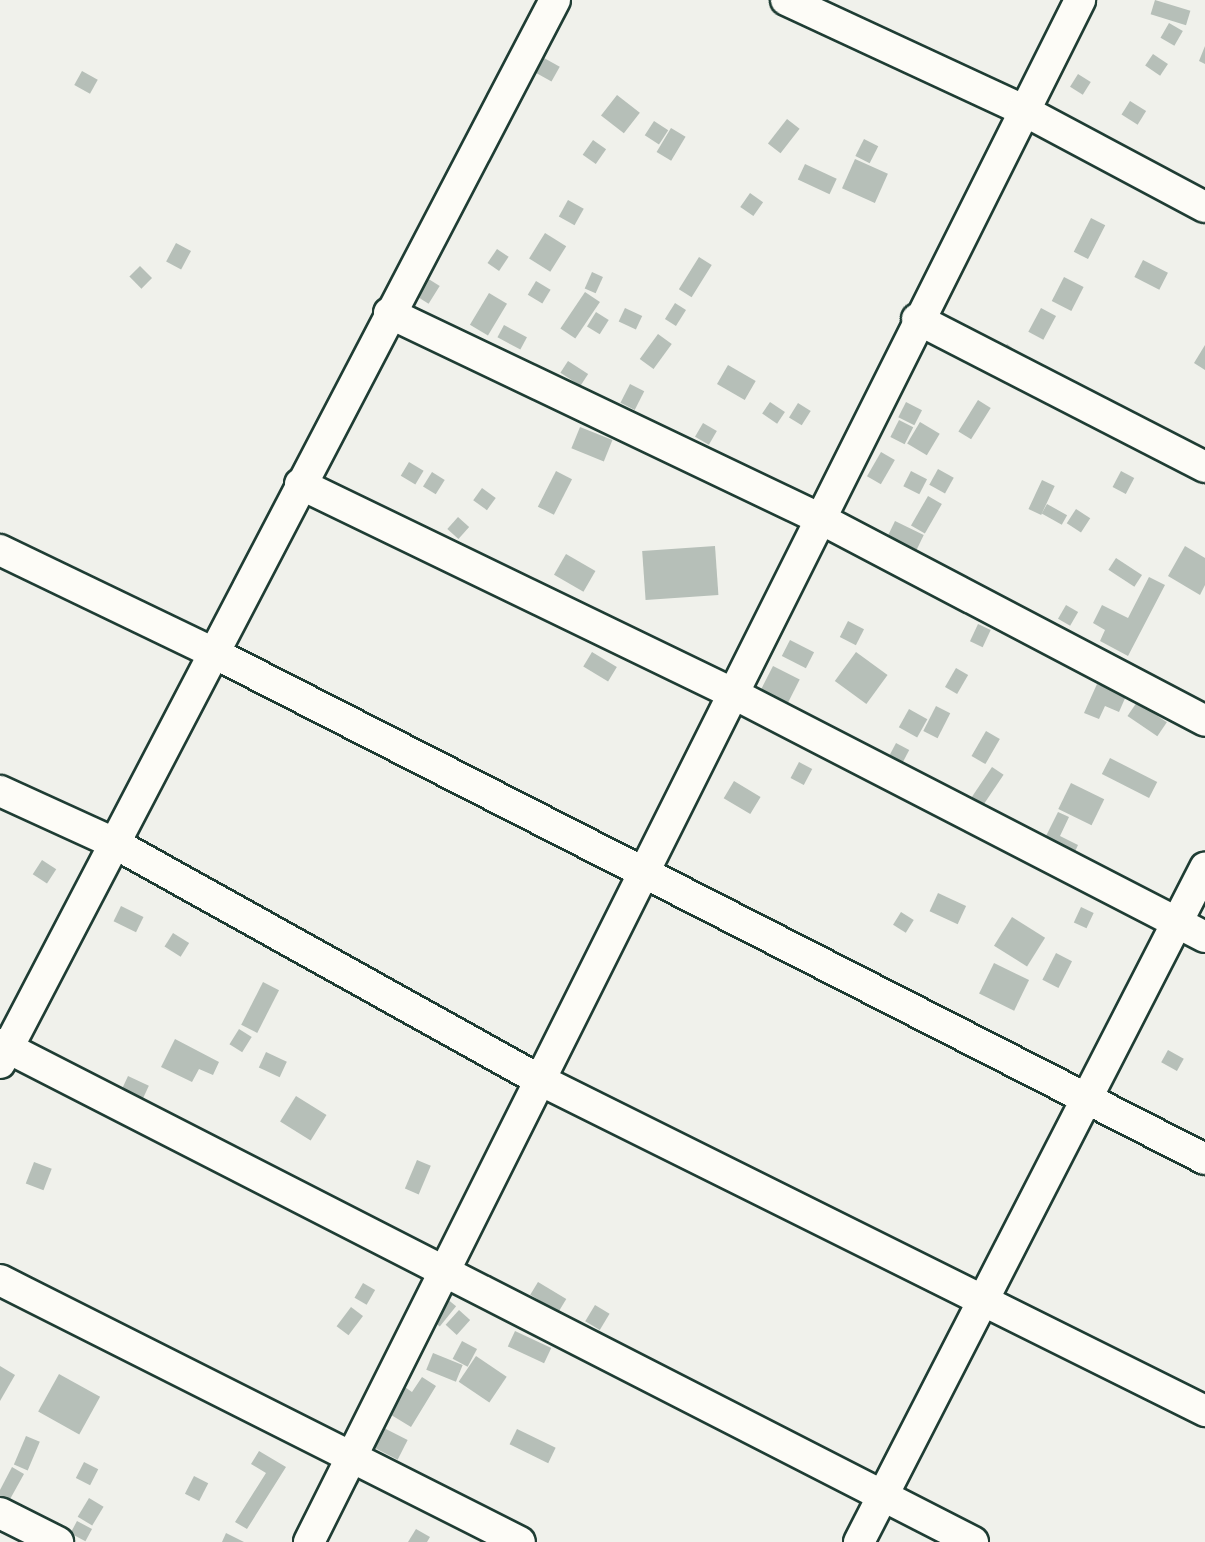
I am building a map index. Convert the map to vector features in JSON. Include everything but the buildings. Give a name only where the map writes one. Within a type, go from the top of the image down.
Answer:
[{"type":"street","points":[[555,0],[3,1052],[448,1271],[973,1542]]},
{"type":"street","points":[[786,0],[1023,110],[1205,206]]},
{"type":"street","points":[[309,1542],[448,1271],[640,874],[917,319],[1080,0]]},
{"type":"street","points":[[389,313],[819,518],[1205,721]]},
{"type":"street","points":[[917,319],[1205,467]]},
{"type":"street","points":[[300,484],[732,693],[1205,937]]},
{"type":"street","points":[[0,550],[212,652],[640,874],[1087,1096],[1205,1159]]},
{"type":"street","points":[[0,791],[112,842],[542,1081],[985,1299],[1205,1411]]},
{"type":"street","points":[[859,1542],[1205,868]]},
{"type":"street","points":[[0,1280],[520,1542]]},
{"type":"street","points":[[0,1513],[58,1542]]}]
